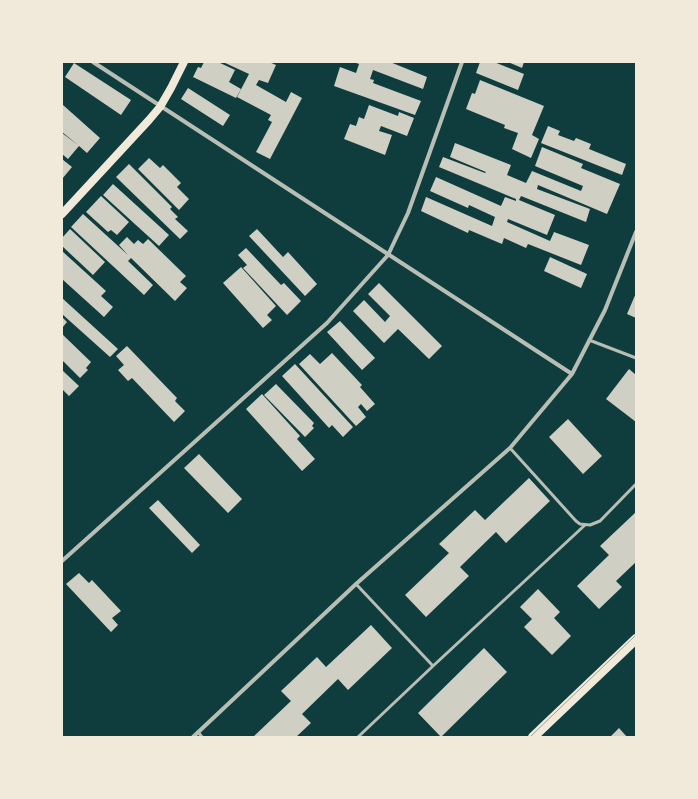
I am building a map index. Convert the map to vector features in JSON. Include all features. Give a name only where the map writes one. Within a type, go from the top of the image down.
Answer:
[{"type":"main road","points":[[62,214],[160,107],[184,62]]},
{"type":"main road","points":[[533,737],[636,639]]},
{"type":"street","points":[[92,62],[572,374]]},
{"type":"street","points":[[62,561],[327,323],[388,255],[408,213],[462,62]]},
{"type":"street","points":[[193,737],[356,584],[510,448],[572,374],[605,310],[636,232]]},
{"type":"lane","points":[[589,340],[636,358]]},
{"type":"lane","points":[[510,448],[576,521],[585,525],[595,524],[600,520],[636,484]]},
{"type":"lane","points":[[358,737],[585,525]]},
{"type":"lane","points":[[356,584],[434,666]]},
{"type":"lane","points":[[198,732],[202,737]]},
{"type":"building","points":[[204,62],[218,62],[235,70],[229,82],[241,89],[236,98],[193,77],[198,67],[201,68]]},
{"type":"building","points":[[223,62],[269,62],[276,65],[268,83],[259,80],[256,85],[286,102],[291,92],[302,98],[270,159],[256,152],[272,122],[268,120],[271,115],[237,97],[249,74]]},
{"type":"building","points":[[354,62],[390,62],[427,77],[423,89],[373,70],[370,79],[374,80],[373,83],[421,101],[415,115],[334,86],[340,67],[356,73],[359,64]]},
{"type":"building","points":[[480,62],[494,62],[524,74],[518,90],[476,73]]},
{"type":"building","points":[[508,62],[524,62],[522,68]]},
{"type":"building","points":[[74,63],[131,100],[121,115],[65,77]]},
{"type":"building","points":[[480,80],[544,106],[532,135],[539,139],[531,158],[512,149],[518,133],[504,128],[505,125],[466,109],[472,93],[475,94]]},
{"type":"building","points":[[188,88],[230,115],[223,126],[181,99]]},
{"type":"building","points":[[63,105],[100,138],[87,153],[79,146],[68,159],[62,154],[62,133],[78,145],[62,132]]},
{"type":"building","points":[[369,105],[398,116],[399,112],[414,118],[407,136],[381,126],[379,131],[392,135],[385,155],[344,139],[350,124],[356,126],[359,117],[364,119]]},
{"type":"building","points":[[548,126],[560,131],[558,135],[574,141],[576,138],[591,144],[589,149],[626,164],[622,175],[541,143]]},
{"type":"building","points":[[455,143],[511,165],[507,175],[526,183],[532,171],[581,191],[583,186],[535,166],[542,147],[583,164],[581,168],[620,184],[607,214],[538,185],[537,189],[590,209],[586,222],[521,196],[519,200],[555,215],[547,235],[508,219],[507,222],[550,241],[554,232],[589,245],[581,265],[528,244],[526,248],[504,238],[502,244],[469,230],[468,233],[421,211],[426,197],[492,226],[495,217],[469,205],[468,208],[430,191],[436,177],[501,206],[505,197],[516,201],[516,199],[439,167],[443,157],[485,173],[486,172],[450,157]]},
{"type":"building","points":[[149,158],[160,168],[163,165],[181,183],[177,187],[189,199],[179,210],[138,169]]},
{"type":"building","points":[[62,159],[72,167],[62,179]]},
{"type":"building","points":[[129,164],[172,207],[170,209],[178,217],[175,219],[188,231],[180,239],[116,177]]},
{"type":"building","points":[[113,184],[169,235],[159,246],[103,195]]},
{"type":"building","points":[[101,196],[129,222],[117,235],[111,230],[108,232],[86,212]]},
{"type":"building","points":[[83,214],[128,255],[119,245],[127,237],[134,244],[138,240],[143,244],[148,239],[186,276],[180,282],[187,288],[175,301],[131,258],[128,261],[153,285],[144,295],[71,227]]},
{"type":"building","points":[[70,229],[105,262],[93,275],[62,246],[62,238]]},
{"type":"building","points":[[257,229],[283,257],[288,252],[317,284],[305,296],[249,236]]},
{"type":"building","points":[[246,248],[281,285],[284,283],[301,301],[287,315],[243,268],[247,265],[238,255]]},
{"type":"building","points":[[62,251],[106,291],[101,296],[113,307],[104,317],[62,279]]},
{"type":"building","points":[[550,257],[587,274],[581,288],[544,271]]},
{"type":"building","points":[[241,267],[276,306],[267,315],[272,320],[263,328],[223,283]]},
{"type":"building","points":[[379,283],[442,346],[429,359],[398,329],[384,343],[353,311],[364,300],[385,322],[390,316],[368,294]]},
{"type":"building","points":[[636,293],[636,318],[627,314]]},
{"type":"building","points":[[62,298],[118,349],[110,357],[62,314]]},
{"type":"building","points":[[62,317],[67,322],[62,328]]},
{"type":"building","points":[[340,321],[375,358],[362,370],[327,332]]},
{"type":"building","points":[[62,334],[91,362],[86,368],[88,370],[80,378],[62,360]]},
{"type":"building","points":[[127,346],[177,398],[175,401],[185,411],[174,422],[132,378],[128,381],[118,370],[124,365],[116,356]]},
{"type":"building","points":[[332,353],[362,385],[360,387],[375,404],[367,411],[361,404],[358,407],[366,417],[356,426],[299,364],[310,354],[320,364]]},
{"type":"building","points":[[295,364],[353,427],[343,437],[332,425],[329,428],[282,376]]},
{"type":"building","points":[[629,369],[636,375],[636,422],[606,399]]},
{"type":"building","points":[[62,370],[79,386],[69,396],[62,389]]},
{"type":"building","points":[[276,384],[314,423],[312,426],[314,428],[305,437],[264,395]]},
{"type":"building","points":[[262,394],[300,436],[297,439],[315,459],[302,471],[246,409]]},
{"type":"building","points":[[568,419],[602,456],[583,474],[549,437]]},
{"type":"building","points":[[199,454],[242,499],[228,513],[184,468]]},
{"type":"building","points":[[529,478],[550,501],[506,543],[496,532],[460,567],[469,576],[426,617],[405,595],[449,553],[439,544],[475,510],[485,520]]},
{"type":"building","points":[[158,500],[200,545],[192,553],[149,508]]},
{"type":"building","points":[[636,512],[636,562],[616,581],[622,587],[599,609],[577,586],[609,555],[600,546]]},
{"type":"building","points":[[79,573],[89,583],[92,580],[121,611],[112,618],[118,625],[111,632],[66,584]]},
{"type":"building","points":[[538,589],[560,612],[554,618],[571,636],[552,655],[524,627],[532,619],[520,607]]},
{"type":"building","points":[[371,625],[392,648],[348,690],[338,679],[302,714],[311,723],[296,737],[253,737],[291,701],[281,691],[317,657],[326,667]]},
{"type":"building","points":[[484,648],[507,672],[441,737],[418,713]]},
{"type":"building","points":[[619,728],[627,737],[610,737]]},
{"type":"tram line","points":[[530,737],[636,635]]}]
